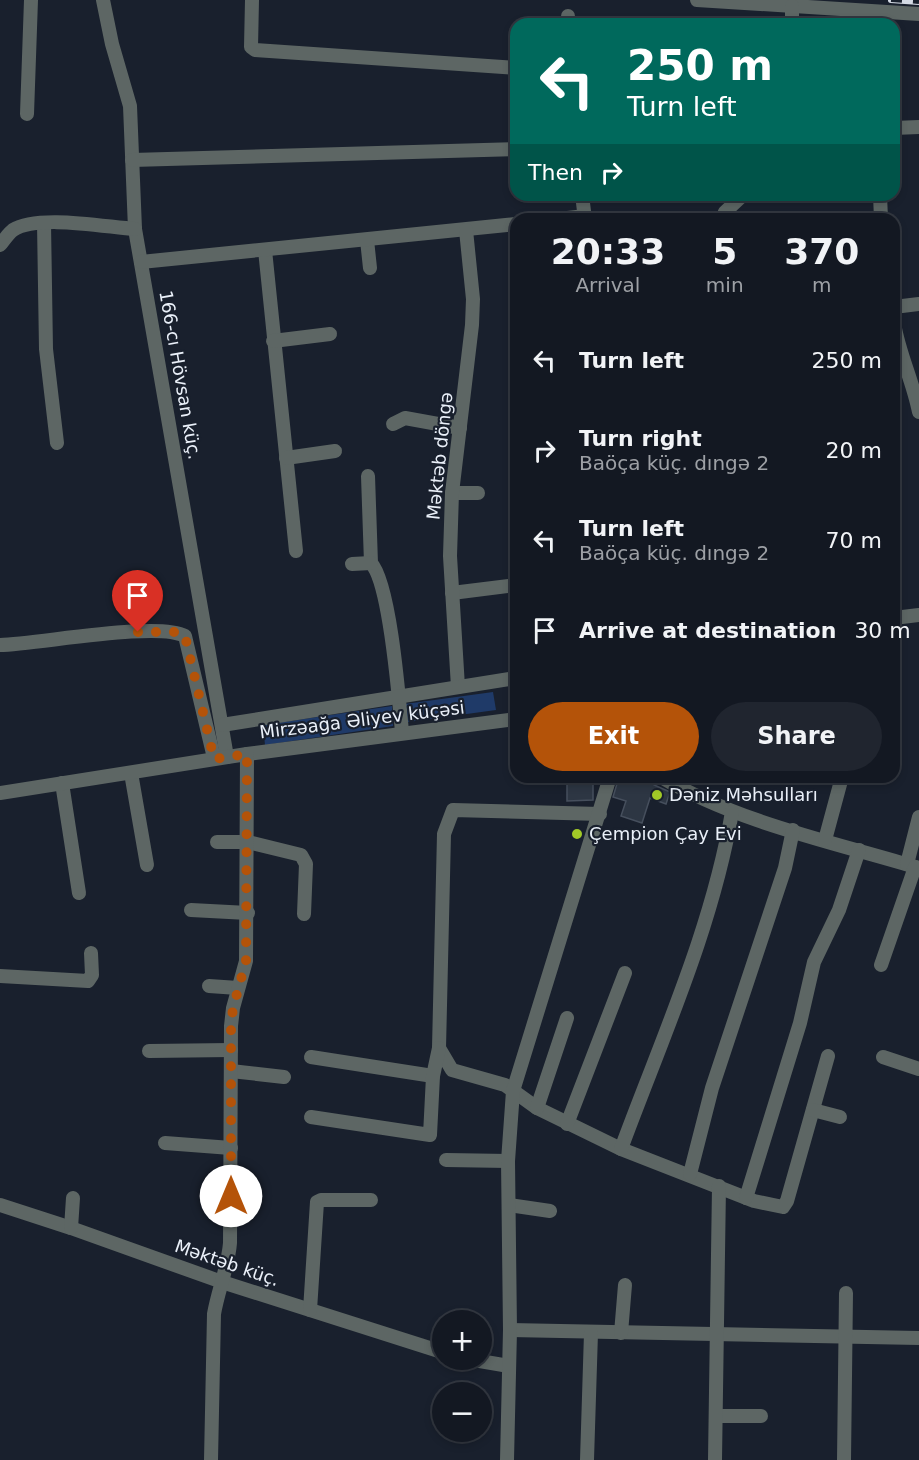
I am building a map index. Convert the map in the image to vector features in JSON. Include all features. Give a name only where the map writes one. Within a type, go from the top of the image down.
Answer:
[{"type":"street","points":[[27,114],[31,0]]},
{"type":"street","name":"166-cı Hövsan küç.","points":[[103,0],[112,44],[130,106],[135,229],[222,725],[220,758]]},
{"type":"street","points":[[252,0],[251,47],[255,50],[510,68]]},
{"type":"street","points":[[697,0],[919,14]]},
{"type":"street","points":[[792,6],[792,18]]},
{"type":"street","points":[[900,128],[919,127]]},
{"type":"street","points":[[132,160],[510,149]]},
{"type":"street","points":[[725,213],[737,201]]},
{"type":"street","points":[[0,244],[12,231],[26,225],[44,223],[135,229]]},
{"type":"street","points":[[44,223],[46,349],[57,443]]},
{"type":"street","points":[[141,262],[510,225]]},
{"type":"street","name":"Məktəb döngə","points":[[458,687],[450,556],[452,493],[472,325],[473,299],[465,230]]},
{"type":"street","points":[[367,240],[370,268]]},
{"type":"street","points":[[264,250],[296,551]]},
{"type":"street","points":[[900,306],[919,304]]},
{"type":"street","points":[[273,341],[330,334]]},
{"type":"street","points":[[900,358],[915,392],[919,412]]},
{"type":"street","points":[[393,424],[405,418],[460,428]]},
{"type":"street","points":[[286,458],[335,451]]},
{"type":"street","points":[[368,476],[371,562],[378,570],[402,732]]},
{"type":"street","points":[[452,493],[478,493]]},
{"type":"street","points":[[352,564],[371,562]]},
{"type":"street","points":[[452,593],[510,586]]},
{"type":"street","points":[[900,617],[919,615]]},
{"type":"street","points":[[0,645],[138,632],[178,632],[185,636],[220,758]]},
{"type":"street","points":[[222,725],[510,679]]},
{"type":"street","name":"Mirzəağa Əliyev küçəsi","points":[[0,793],[247,754],[510,720]]},
{"type":"street","points":[[211,1460],[214,1314],[230,1243],[232,1017],[246,961],[247,754]]},
{"type":"street","points":[[131,772],[147,865]]},
{"type":"street","points":[[62,783],[79,893]]},
{"type":"street","points":[[507,1460],[510,1330],[508,1161],[513,1091],[608,783]]},
{"type":"street","points":[[672,783],[732,812],[914,867]]},
{"type":"street","points":[[825,840],[840,783]]},
{"type":"street","points":[[310,1117],[430,1135],[433,1076],[439,1048],[444,834],[449,815],[453,810],[516,814],[600,814]]},
{"type":"street","points":[[621,1149],[671,1024],[714,898],[732,812]]},
{"type":"street","points":[[881,965],[914,867],[919,817]]},
{"type":"street","points":[[690,1174],[712,1088],[785,868],[793,830]]},
{"type":"street","points":[[217,842],[248,842],[302,855],[305,858],[304,915]]},
{"type":"street","points":[[746,1198],[800,1023],[814,963],[848,885],[859,850]]},
{"type":"street","points":[[191,910],[248,913]]},
{"type":"street","points":[[0,976],[88,981],[92,975],[91,952]]},
{"type":"street","points":[[567,1124],[625,973]]},
{"type":"street","points":[[209,986],[238,988]]},
{"type":"street","points":[[537,1108],[567,1018]]},
{"type":"street","points":[[439,1048],[452,1070],[496,1082],[537,1108],[621,1149],[690,1174],[746,1198],[783,1207],[788,1201],[828,1056]]},
{"type":"street","points":[[149,1051],[231,1050]]},
{"type":"street","points":[[311,1057],[433,1076]]},
{"type":"street","points":[[883,1058],[919,1069]]},
{"type":"street","points":[[231,1071],[285,1077]]},
{"type":"street","points":[[813,1110],[840,1117]]},
{"type":"street","points":[[165,1143],[231,1148]]},
{"type":"street","points":[[446,1160],[508,1161]]},
{"type":"street","points":[[716,1460],[719,1186]]},
{"type":"street","points":[[71,1228],[73,1198]]},
{"type":"street","points":[[310,1310],[317,1202],[321,1200],[371,1200]]},
{"type":"street","name":"Məktəb küç.","points":[[0,1205],[222,1282],[432,1349]]},
{"type":"street","points":[[509,1205],[550,1211]]},
{"type":"street","points":[[621,1333],[625,1285]]},
{"type":"street","points":[[844,1460],[846,1293]]},
{"type":"street","points":[[510,1330],[919,1338]]},
{"type":"street","points":[[587,1460],[591,1333]]},
{"type":"street","points":[[492,1363],[509,1366]]},
{"type":"street","points":[[716,1416],[760,1416]]},
{"type":"shaded area","points":[[493,692],[496,710],[408,722],[405,704]]},
{"type":"shaded area","points":[[392,706],[393,726],[265,745],[263,725]]},
{"type":"building","points":[[567,783],[593,783],[593,800],[567,801]]},
{"type":"building","points":[[617,783],[653,783],[670,792],[666,804],[650,798],[642,823],[621,816],[626,801],[613,797]]},
{"type":"railway","points":[[891,0],[919,2]]},
{"type":"place","name":"Dəniz Məhsulları","points":[[657,795]]},
{"type":"place","name":"Çempion Çay Evi","points":[[577,834]]},
{"type":"route","points":[[138,632],[178,632],[185,636],[214,759],[247,754],[248,913],[246,961],[233,1008],[231,1026],[231,1196]]}]
